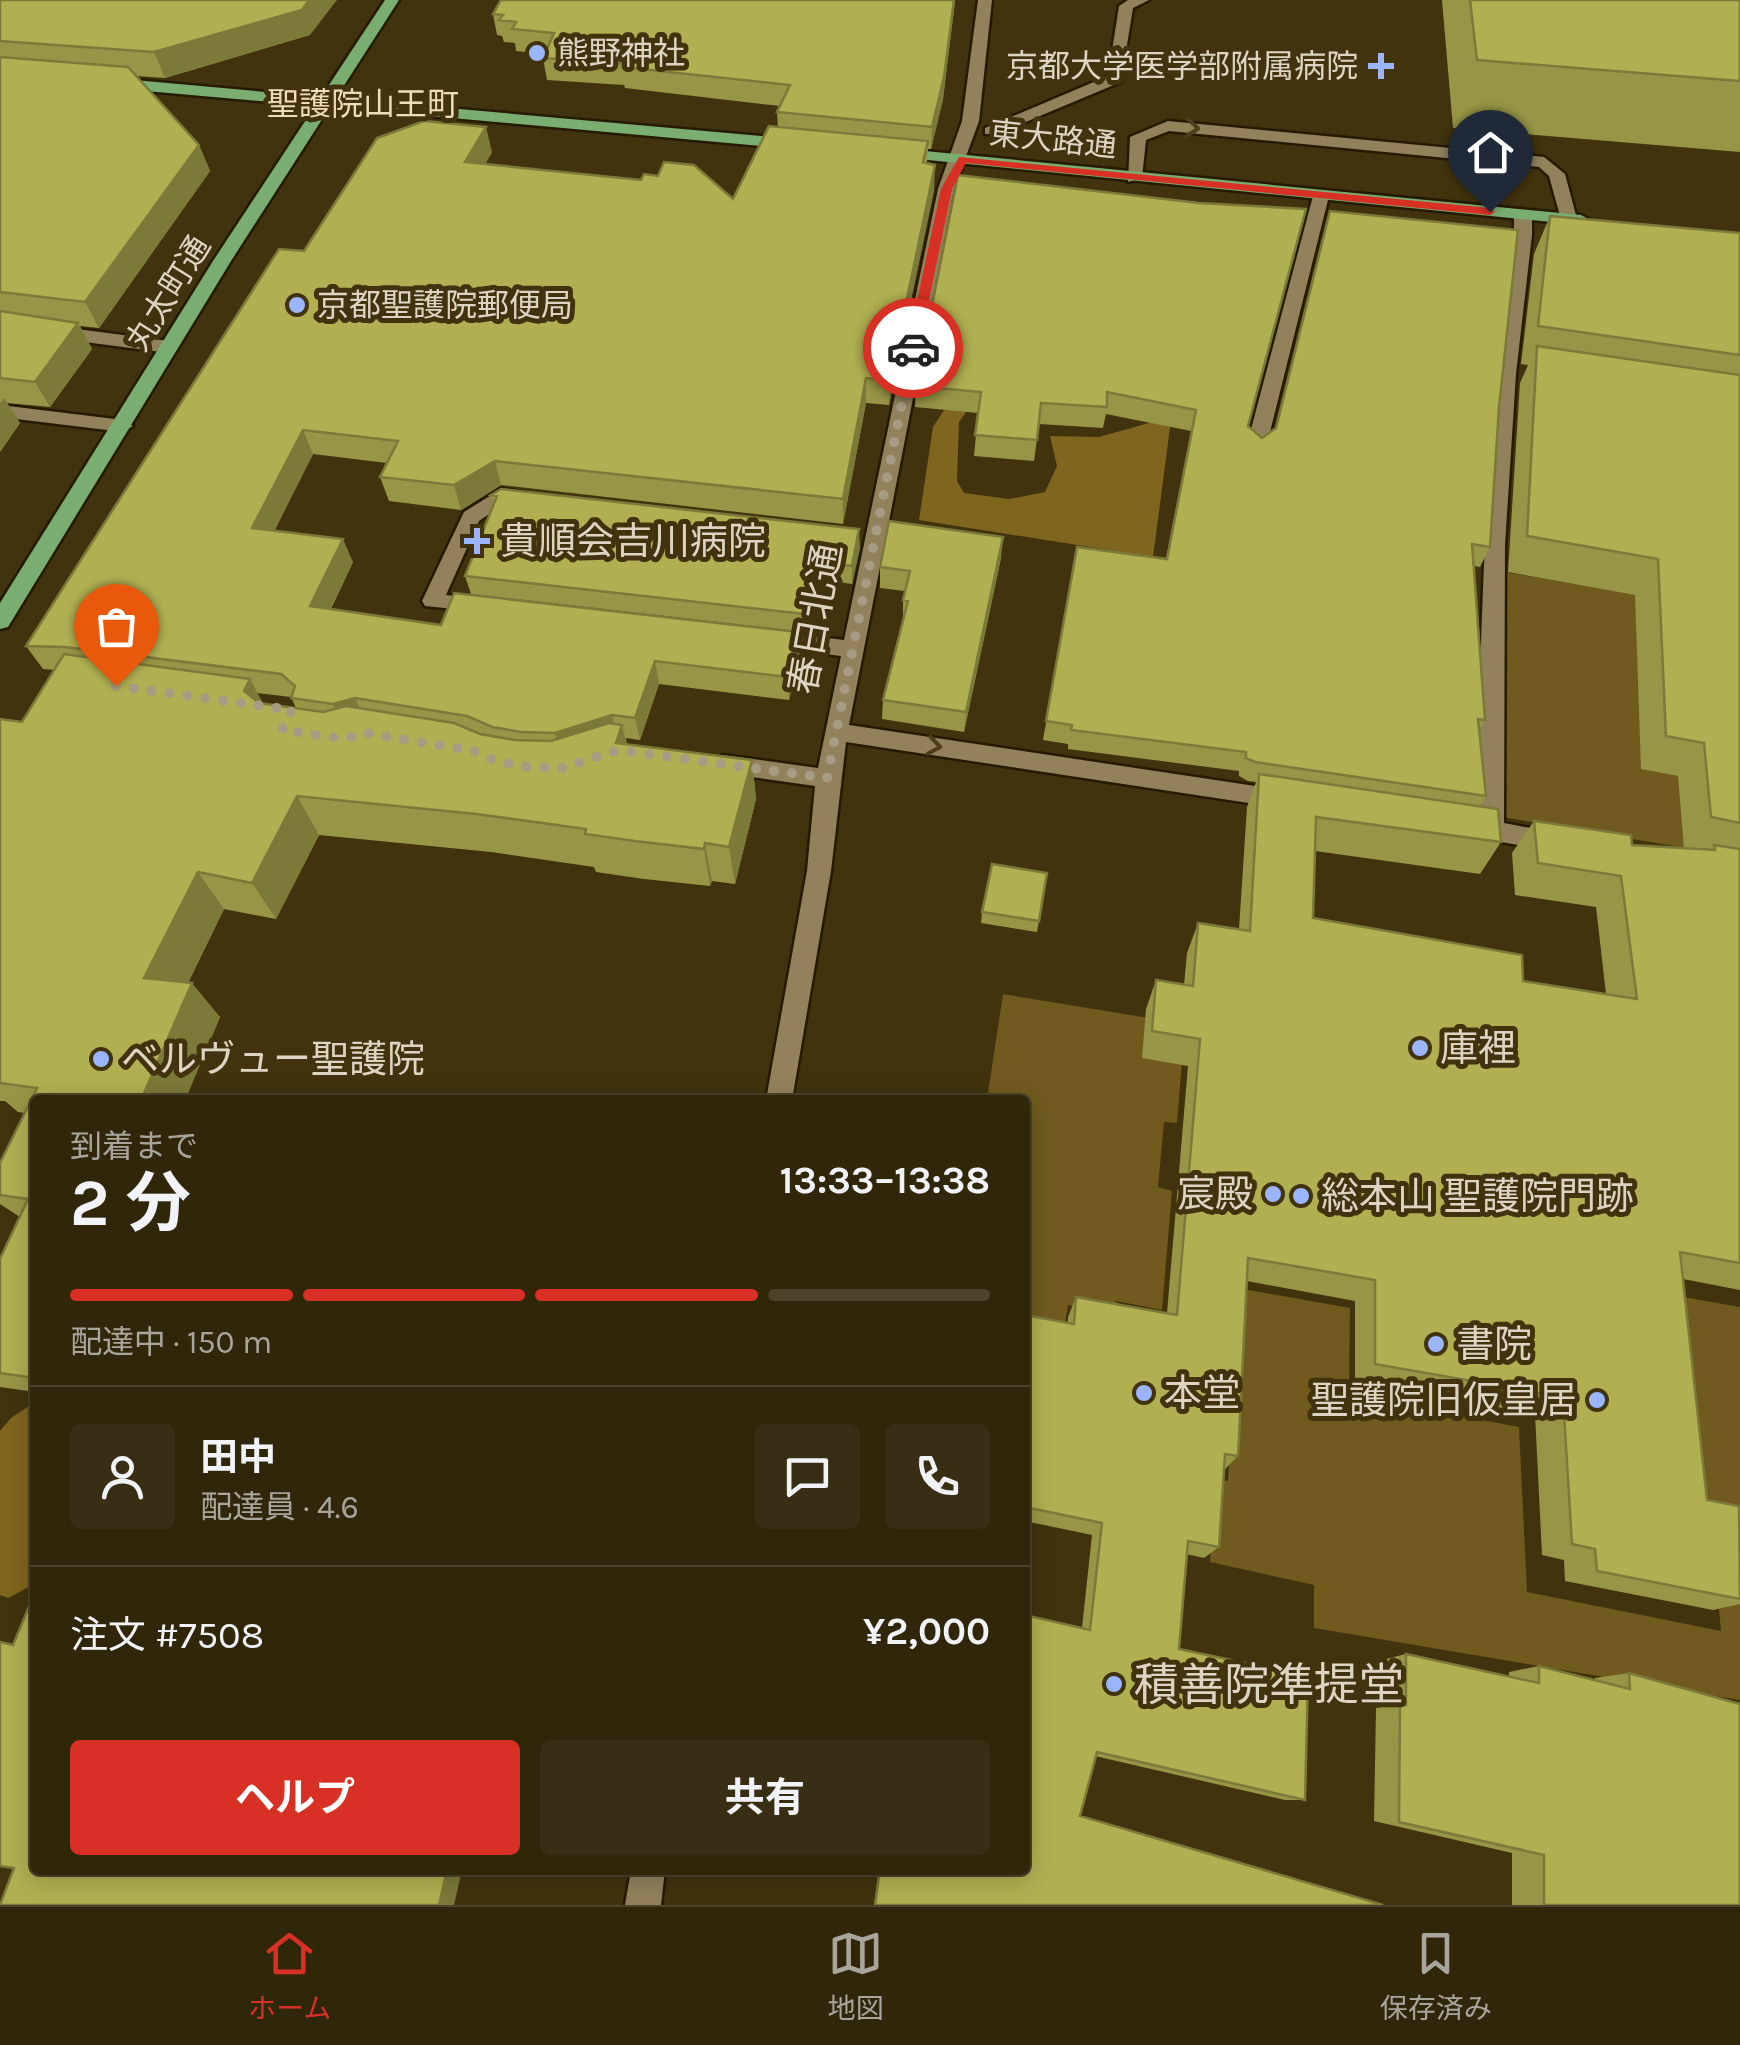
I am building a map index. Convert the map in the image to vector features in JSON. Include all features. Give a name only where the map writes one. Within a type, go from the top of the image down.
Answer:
[{"type":"main road","name":"丸太町通","points":[[0,621],[169,347],[392,0]]},
{"type":"main road","points":[[96,82],[819,146]]},
{"type":"main road","name":"東大路通","points":[[878,152],[1606,223]]},
{"type":"street","name":"春日北通","points":[[780,1095],[818,872],[827,778],[854,649],[863,537],[946,189],[963,160],[985,0]]},
{"type":"street","points":[[990,131],[1115,80],[1126,3],[1142,0]]},
{"type":"street","points":[[1134,178],[1138,137],[1168,126],[1398,146],[1544,162],[1557,174],[1568,219]]},
{"type":"street","points":[[1256,448],[1321,196]]},
{"type":"street","points":[[1492,830],[1488,700],[1517,374],[1525,247],[1523,215]]},
{"type":"street","points":[[0,325],[169,347]]},
{"type":"street","points":[[0,412],[123,426]]},
{"type":"street","points":[[510,610],[433,601],[471,517],[501,496],[540,501]]},
{"type":"street","points":[[740,636],[854,649]]},
{"type":"street","points":[[837,732],[1300,801]]},
{"type":"street","points":[[695,760],[827,778]]},
{"type":"street","points":[[1434,822],[1587,846]]},
{"type":"street","points":[[642,1905],[647,1875]]},
{"type":"shaded area","points":[[974,401],[959,422],[957,481],[964,493],[1009,499],[1045,492],[1057,466],[1050,436],[1099,437],[1149,423],[1149,409],[1171,420],[1153,557],[919,520],[933,427],[944,410]]},
{"type":"shaded area","points":[[1505,572],[1740,613],[1740,857],[1502,817]]},
{"type":"shaded area","points":[[1003,994],[1185,1024],[1177,1123],[1164,1122],[1158,1187],[1172,1191],[1162,1310],[1116,1301],[1115,1314],[1068,1305],[1064,1330],[1030,1324],[1030,1095],[988,1095]]},
{"type":"shaded area","points":[[1226,1286],[1350,1308],[1349,1395],[1519,1427],[1527,1592],[1721,1631],[1710,1511],[1685,1506],[1661,1293],[1740,1307],[1740,1700],[1314,1628],[1314,1585],[1210,1562],[1215,1479],[1228,1481],[1237,1342]]},
{"type":"shaded area","points":[[30,1405],[30,1584],[8,1598],[0,1595],[0,1431]]},
{"type":"building","points":[[0,0],[309,0],[302,10],[154,52],[0,41]]},
{"type":"building","points":[[501,0],[954,0],[944,77],[932,127],[777,112],[790,85],[543,58],[554,33],[512,29],[516,22],[499,20],[503,15],[493,14]]},
{"type":"building","points":[[1470,0],[1740,0],[1740,81],[1477,60]]},
{"type":"building","points":[[0,57],[128,67],[199,145],[85,302],[0,292]]},
{"type":"building","points":[[424,121],[486,127],[465,162],[641,180],[644,174],[658,176],[664,162],[694,165],[733,199],[769,126],[928,141],[923,162],[935,165],[890,380],[866,378],[843,499],[495,461],[454,485],[380,477],[398,441],[303,430],[252,528],[343,539],[310,606],[441,625],[454,593],[798,632],[787,677],[655,661],[635,718],[612,715],[555,733],[521,732],[492,727],[467,716],[355,698],[333,704],[291,698],[295,686],[281,674],[65,647],[26,646],[279,249],[304,251],[377,138]]},
{"type":"building","points":[[958,175],[1199,203],[1306,209],[1248,426],[1262,438],[1276,428],[1330,211],[1518,230],[1499,407],[1490,547],[1472,544],[1485,720],[1478,719],[1486,796],[1255,762],[1246,758],[1246,752],[1071,730],[1072,725],[1046,721],[1077,547],[1167,559],[1196,410],[1107,392],[1107,407],[1041,403],[1037,440],[975,435],[981,392],[916,386]]},
{"type":"building","points":[[1550,216],[1740,233],[1740,355],[1538,326]]},
{"type":"building","points":[[0,311],[78,323],[35,382],[0,378]]},
{"type":"building","points":[[1537,346],[1740,375],[1740,823],[1711,817],[1704,743],[1666,736],[1658,559],[1527,536]]},
{"type":"building","points":[[501,489],[859,529],[852,566],[817,561],[804,614],[465,576],[497,496],[491,495]]},
{"type":"building","points":[[889,521],[1003,537],[966,712],[883,700],[908,601],[903,600],[910,571],[880,567]]},
{"type":"building","points":[[64,654],[250,679],[244,691],[259,703],[323,712],[346,706],[454,723],[480,734],[515,740],[551,741],[609,723],[622,725],[616,743],[752,760],[729,847],[705,843],[704,849],[585,834],[586,829],[476,814],[297,796],[252,883],[198,872],[144,978],[192,983],[143,1095],[34,1095],[37,1088],[0,1083],[0,719],[22,722]]},
{"type":"building","points":[[1259,774],[1498,809],[1501,842],[1316,817],[1313,918],[1522,955],[1523,981],[1637,999],[1621,876],[1538,863],[1534,821],[1631,835],[1632,845],[1715,850],[1714,845],[1740,849],[1740,1263],[1680,1252],[1707,1500],[1739,1506],[1740,1599],[1597,1571],[1595,1549],[1572,1544],[1563,1397],[1375,1364],[1375,1280],[1248,1258],[1238,1456],[1225,1454],[1219,1547],[1188,1541],[1179,1649],[1308,1676],[1305,1800],[1097,1752],[1080,1816],[1383,1905],[875,1905],[879,1875],[1030,1875],[1030,1616],[1090,1630],[1102,1523],[1030,1508],[1030,1316],[1074,1324],[1076,1297],[1177,1315],[1200,1039],[1152,1031],[1156,980],[1193,986],[1198,923],[1250,931]]},
{"type":"building","points":[[992,864],[1047,873],[1039,921],[982,912]]},
{"type":"building","points":[[30,1102],[30,1377],[0,1373],[0,1259],[28,1199],[0,1195],[0,1163]]},
{"type":"building","points":[[30,1604],[30,1875],[446,1875],[439,1905],[0,1905],[14,1868],[0,1866],[0,1642],[13,1645]]},
{"type":"building","points":[[1406,1654],[1539,1683],[1539,1666],[1630,1689],[1629,1673],[1740,1704],[1740,1905],[1544,1905],[1544,1855],[1399,1822],[1400,1704],[1406,1705]]},
{"type":"way so far","points":[[116,686],[292,710],[282,730],[344,739],[365,733],[474,751],[495,761],[528,767],[562,768],[618,750],[827,778],[913,348]]},
{"type":"place","name":"熊野神社","points":[[537,53]]},
{"type":"place","name":"京都大学医学部附属病院","points":[[1381,66]]},
{"type":"place","name":"京都聖護院郵便局","points":[[297,305]]},
{"type":"place","name":"貴順会吉川病院","points":[[477,541]]},
{"type":"place","name":"庫裡","points":[[1420,1048]]},
{"type":"place","name":"ベルヴュー聖護院","points":[[101,1059]]},
{"type":"place","name":"宸殿","points":[[1273,1194]]},
{"type":"place","name":"総本山 聖護院門跡","points":[[1301,1196]]},
{"type":"place","name":"書院","points":[[1436,1344]]},
{"type":"place","name":"本堂","points":[[1144,1393]]},
{"type":"place","name":"聖護院旧仮皇居","points":[[1597,1400]]},
{"type":"place","name":"積善院凖提堂","points":[[1114,1684]]},
{"type":"district","name":"聖護院山王町","points":[[363,104]]},
{"type":"route","points":[[913,348],[946,189],[963,160],[1490,212]]}]
